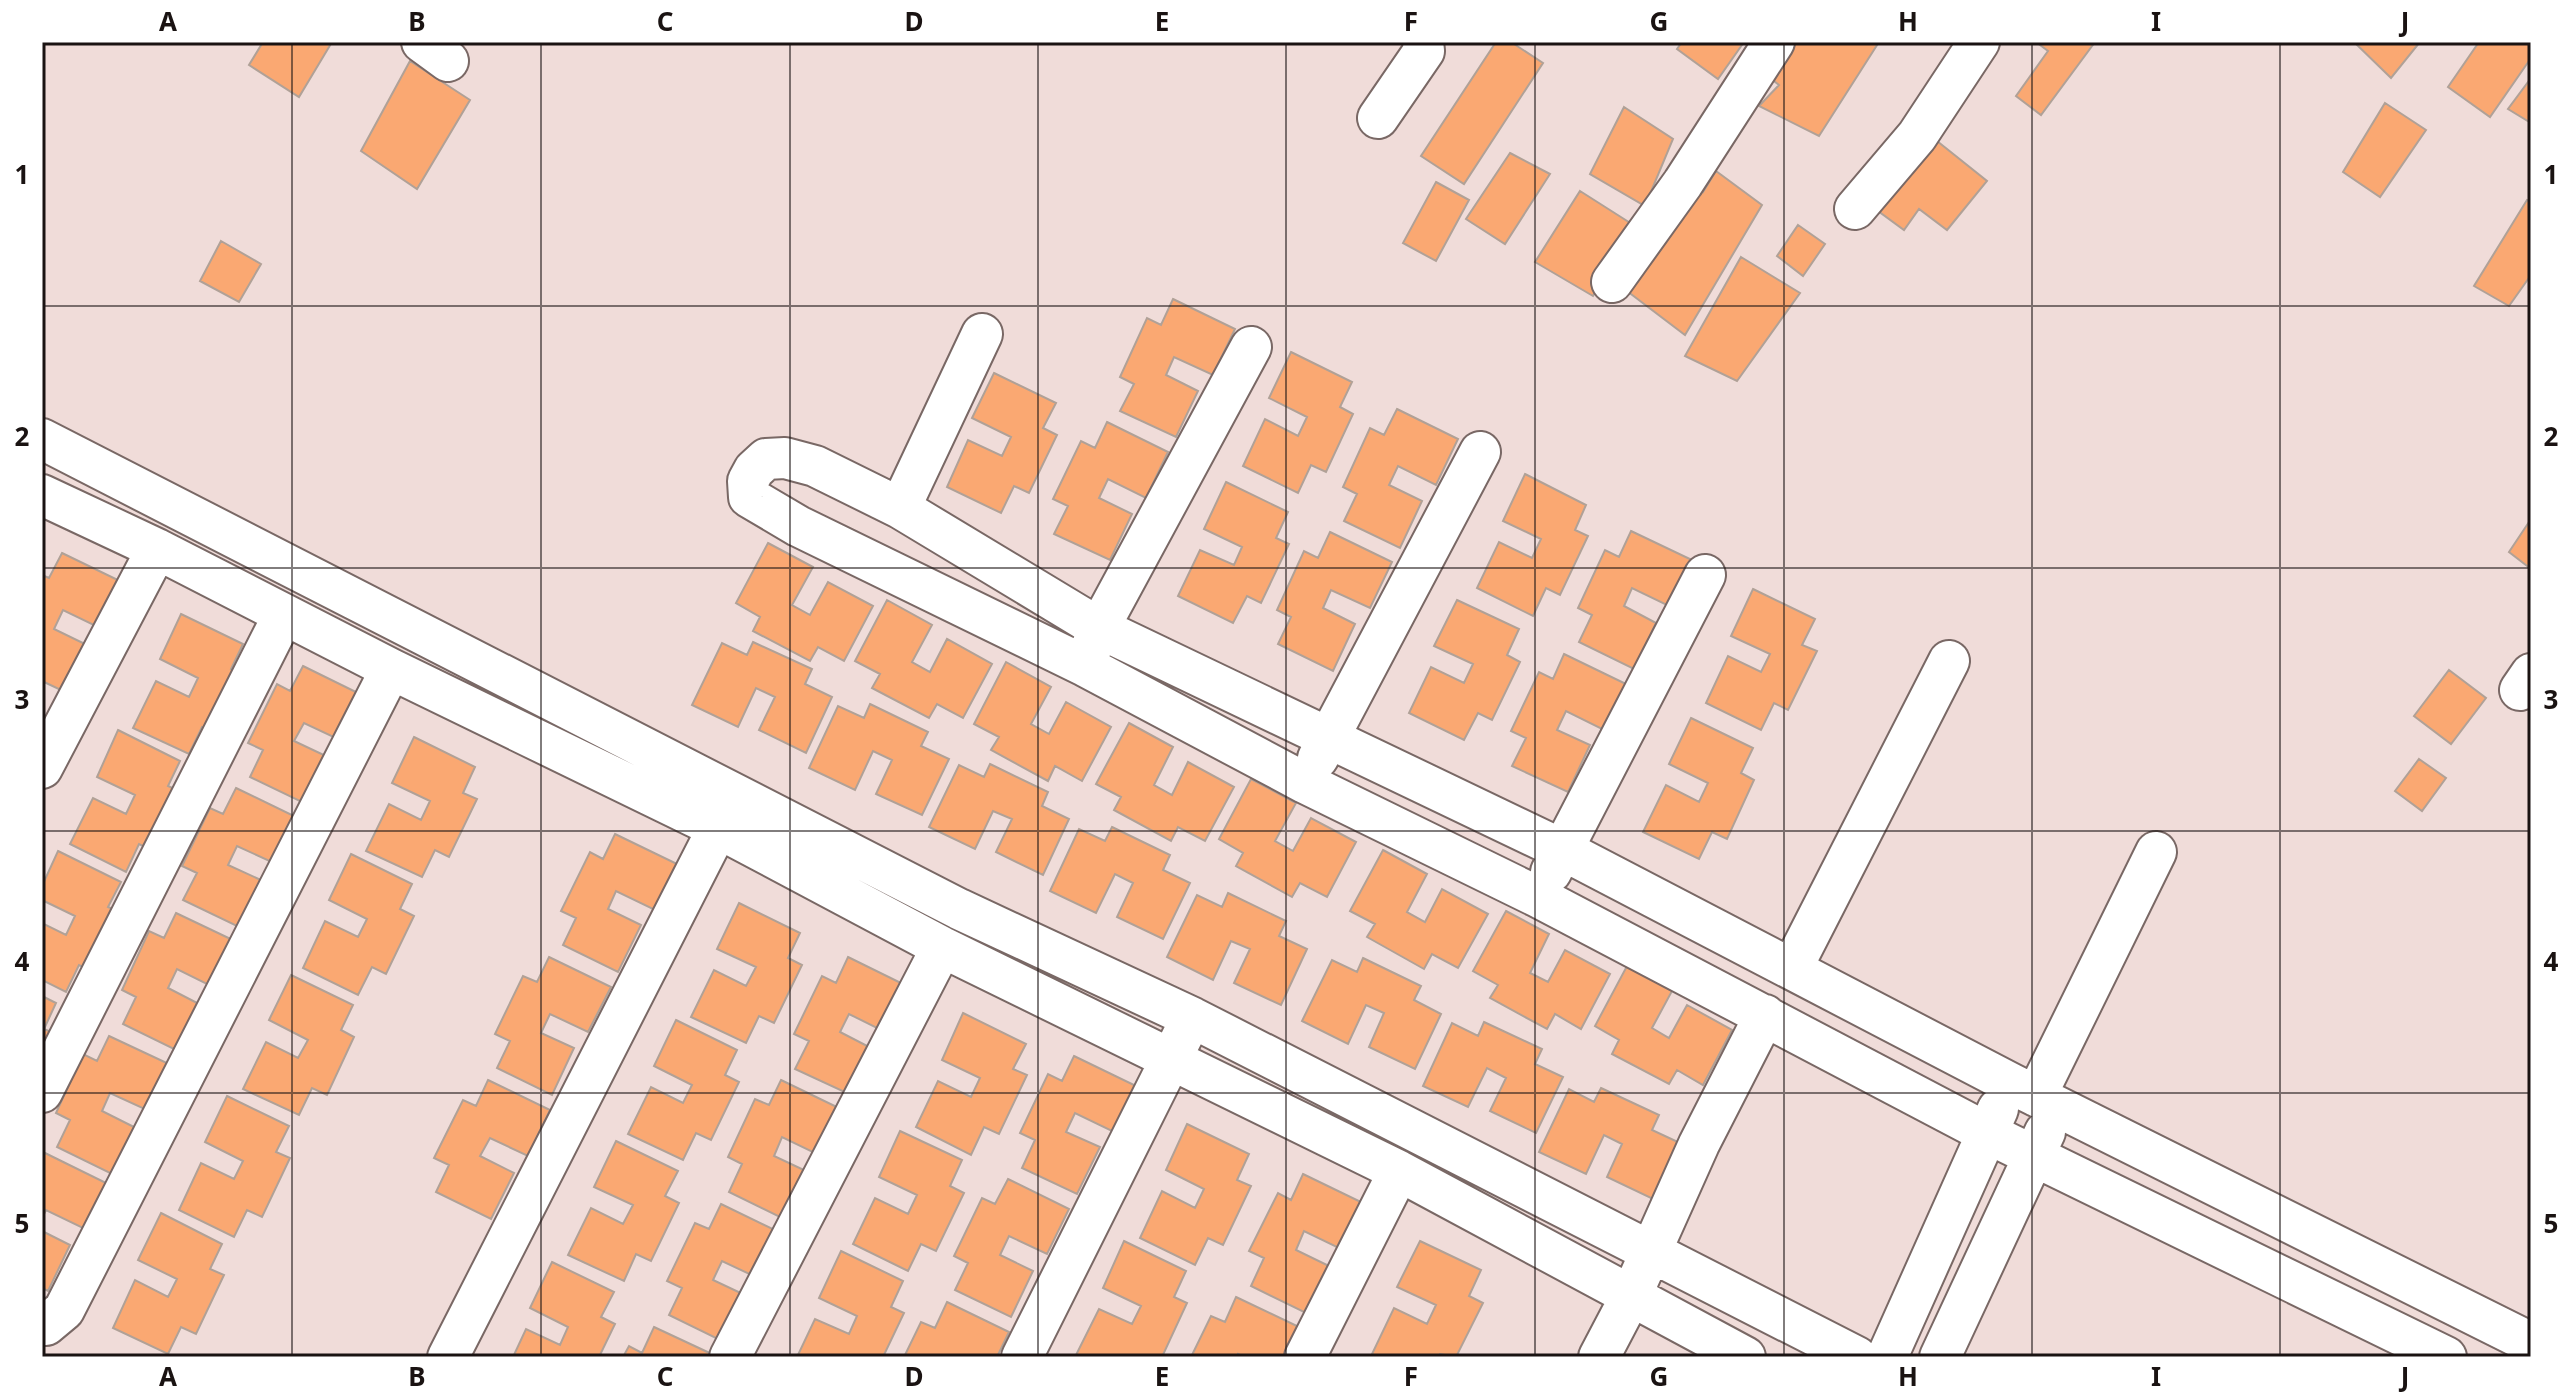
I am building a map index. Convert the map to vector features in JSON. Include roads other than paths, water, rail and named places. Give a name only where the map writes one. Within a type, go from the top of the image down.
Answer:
[{"type":"street","points":[[1378,118],[1424,51],[1423,42]]},
{"type":"street","points":[[1612,282],[1683,183],[1774,42]]},
{"type":"street","points":[[1855,209],[1917,136],[1979,42]]},
{"type":"street","points":[[900,508],[982,334]]},
{"type":"street","points":[[1085,666],[1099,628],[1251,347]]},
{"type":"street","points":[[42,439],[959,909],[1193,1018],[1857,1357]]},
{"type":"street","points":[[1305,783],[1480,452]]},
{"type":"street","points":[[2446,1357],[1987,1133],[1538,897],[1305,783],[1085,666],[798,526],[749,497],[748,481],[766,459],[785,458],[815,466],[900,508],[1099,628],[1563,850],[2034,1095],[2531,1343]]},
{"type":"street","points":[[42,495],[718,828],[942,947],[1399,1171],[1745,1357]]},
{"type":"street","points":[[42,768],[157,549]]},
{"type":"street","points":[[1538,897],[1705,575]]},
{"type":"street","points":[[42,1092],[283,616]]},
{"type":"street","points":[[1792,968],[1949,661]]},
{"type":"street","points":[[42,1325],[64,1310],[391,669]]},
{"type":"street","points":[[448,1357],[718,828]]},
{"type":"street","points":[[1887,1357],[1987,1133],[2034,1095],[2156,852]]},
{"type":"street","points":[[730,1357],[942,947]]},
{"type":"street","points":[[1599,1357],[1631,1296],[1699,1144],[1765,1015]]},
{"type":"street","points":[[1022,1357],[1193,1018]]},
{"type":"street","points":[[1940,1357],[2033,1156],[2034,1095]]},
{"type":"street","points":[[1305,1357],[1399,1171]]}]
